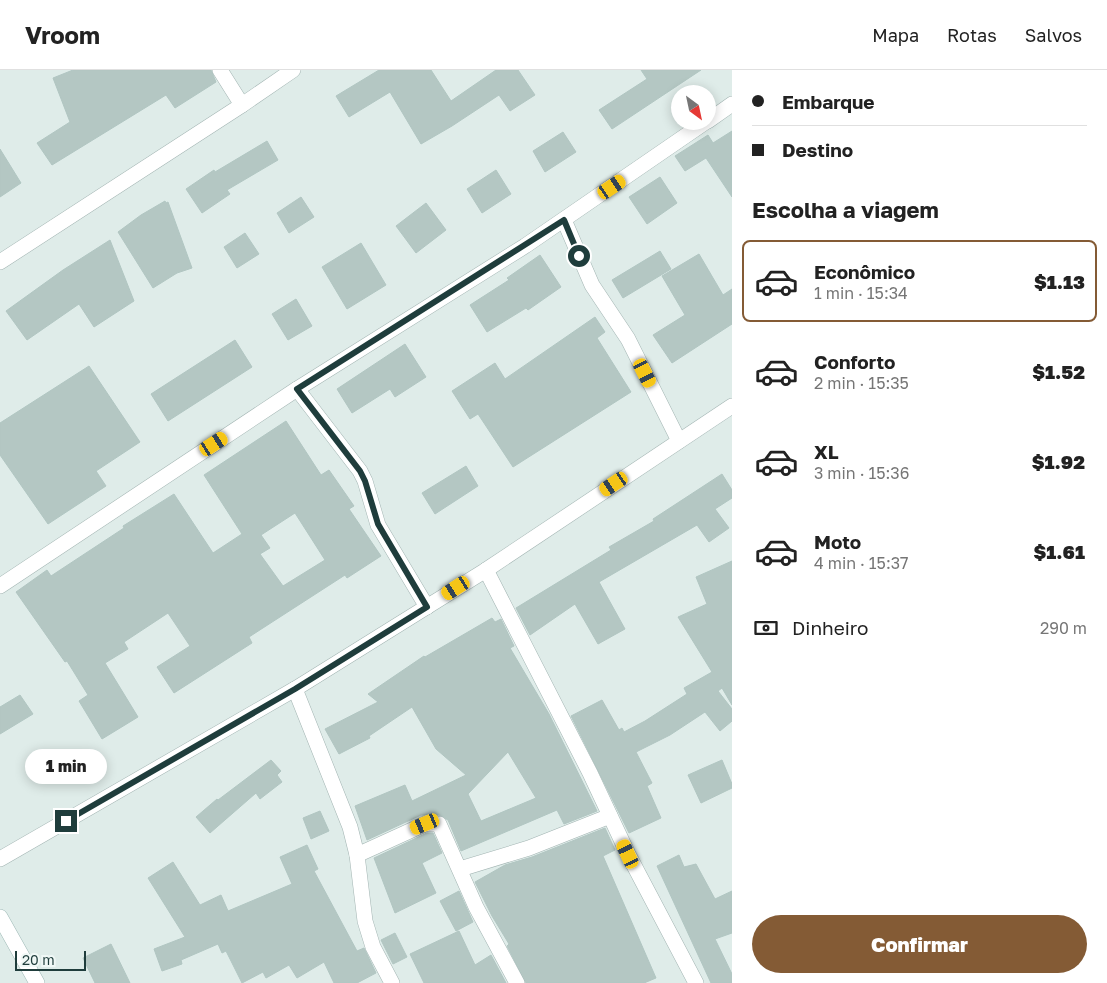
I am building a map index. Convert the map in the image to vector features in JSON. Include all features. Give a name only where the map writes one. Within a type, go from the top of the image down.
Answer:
[{"type":"street","points":[[220,70],[242,105]]},
{"type":"street","points":[[0,262],[293,70]]},
{"type":"street","points":[[716,115],[732,104]]},
{"type":"street","points":[[0,586],[297,389],[564,220],[694,130]]},
{"type":"street","points":[[564,220],[589,280],[628,339],[679,441]]},
{"type":"street","points":[[297,389],[360,471],[365,481],[378,524],[427,607]]},
{"type":"street","points":[[0,858],[295,689],[486,570],[732,406]]},
{"type":"street","points":[[486,570],[696,983]]},
{"type":"street","points":[[295,689],[341,801],[357,855],[364,921],[373,947],[392,983]]},
{"type":"street","points":[[460,869],[529,848],[610,816]]},
{"type":"street","points":[[357,855],[425,824],[439,824],[476,907],[517,983]]},
{"type":"street","points":[[0,917],[37,983]]},
{"type":"building","points":[[73,70],[211,70],[216,82],[175,108],[166,95],[52,165],[37,143],[70,122],[53,78]]},
{"type":"building","points":[[379,70],[431,70],[451,101],[496,70],[518,70],[535,95],[510,111],[499,95],[421,144],[390,92],[349,117],[336,96]]},
{"type":"building","points":[[641,70],[701,70],[678,85],[671,85],[671,90],[612,129],[599,110],[647,79]]},
{"type":"building","points":[[732,131],[732,197],[706,158],[685,171],[675,156],[708,135],[713,143]]},
{"type":"building","points":[[563,132],[576,152],[545,172],[533,151]]},
{"type":"building","points":[[267,141],[278,160],[227,190],[230,194],[202,213],[186,189],[214,170],[215,172]]},
{"type":"building","points":[[0,149],[21,183],[0,197]]},
{"type":"building","points":[[496,170],[511,194],[482,213],[467,189]]},
{"type":"building","points":[[660,177],[677,203],[647,224],[629,197]]},
{"type":"building","points":[[301,197],[314,217],[289,233],[277,213]]},
{"type":"building","points":[[165,201],[166,203],[168,202],[192,268],[177,273],[153,288],[118,232],[141,215]]},
{"type":"building","points":[[426,203],[446,230],[416,253],[396,226]]},
{"type":"building","points":[[245,233],[259,254],[237,268],[224,247]]},
{"type":"building","points":[[110,240],[134,301],[94,327],[79,304],[27,340],[6,311],[63,270]]},
{"type":"building","points":[[361,243],[386,285],[347,309],[322,267]]},
{"type":"building","points":[[660,251],[671,269],[623,298],[612,280]]},
{"type":"building","points":[[699,254],[723,295],[732,289],[732,324],[672,363],[653,335],[685,315],[662,276]]},
{"type":"building","points":[[540,255],[561,287],[528,310],[526,308],[487,332],[470,305],[509,280],[507,278]]},
{"type":"building","points":[[296,299],[312,326],[288,340],[272,314]]},
{"type":"building","points":[[595,317],[605,332],[597,338],[631,392],[513,467],[478,414],[470,419],[452,391],[495,363],[505,379]]},
{"type":"building","points":[[235,340],[252,367],[168,421],[151,394]]},
{"type":"building","points":[[405,344],[426,377],[395,397],[390,389],[352,413],[337,389]]},
{"type":"building","points":[[89,366],[140,442],[96,471],[106,486],[48,524],[0,455],[0,423]]},
{"type":"building","points":[[286,421],[321,475],[329,470],[354,506],[349,509],[381,556],[347,578],[345,575],[249,637],[252,643],[174,693],[157,667],[190,646],[168,613],[124,642],[128,649],[105,663],[138,717],[102,739],[79,701],[88,695],[67,661],[65,662],[16,592],[47,570],[51,576],[124,528],[123,526],[174,494],[213,553],[242,534],[204,475]],"holes":[[[295,513],[325,560],[283,586],[260,554],[270,548],[261,535]]]},
{"type":"building","points":[[466,466],[478,486],[435,514],[422,493]]},
{"type":"building","points":[[722,474],[732,490],[732,498],[715,509],[729,528],[709,542],[697,525],[599,582],[625,629],[598,644],[575,604],[530,635],[516,608],[611,550],[609,547],[654,521],[653,519]]},
{"type":"building","points":[[732,561],[732,705],[722,688],[718,691],[732,709],[732,721],[720,731],[705,712],[670,735],[636,752],[652,783],[647,786],[661,818],[629,833],[571,716],[602,700],[619,730],[622,728],[624,732],[687,694],[684,688],[712,672],[678,617],[707,604],[696,577]]},
{"type":"building","points":[[492,618],[495,622],[501,619],[514,646],[510,648],[549,714],[597,811],[564,824],[557,810],[461,851],[448,820],[439,815],[421,815],[367,840],[355,806],[405,785],[412,801],[466,775],[436,749],[412,707],[369,736],[370,738],[339,754],[325,729],[378,702],[368,694],[425,657]],"holes":[[[508,752],[536,798],[481,821],[468,794]]]},
{"type":"building","points":[[20,695],[33,714],[0,734],[0,707]]},
{"type":"building","points":[[271,760],[281,771],[277,775],[282,782],[260,799],[256,793],[210,833],[196,817],[217,799]]},
{"type":"building","points":[[722,760],[732,788],[701,803],[688,775]]},
{"type":"building","points":[[320,811],[329,831],[311,839],[303,818]]},
{"type":"building","points":[[605,828],[615,850],[603,856],[656,978],[644,983],[526,983],[507,946],[509,944],[475,882],[505,865],[532,857]]},
{"type":"building","points":[[427,833],[433,833],[442,853],[422,863],[436,893],[395,913],[374,858]]},
{"type":"building","points":[[307,845],[318,869],[314,871],[357,951],[364,948],[376,973],[357,983],[334,983],[324,962],[297,978],[289,965],[266,978],[263,972],[242,983],[226,951],[222,953],[218,944],[181,960],[182,964],[162,971],[154,949],[185,937],[148,878],[173,862],[200,905],[221,895],[228,911],[292,884],[280,857]]},
{"type":"building","points":[[679,855],[684,867],[696,864],[715,899],[732,891],[732,933],[715,939],[732,974],[732,983],[711,983],[657,866]]},
{"type":"building","points":[[459,891],[473,922],[456,931],[440,901]]},
{"type":"building","points":[[459,931],[475,965],[491,955],[506,983],[424,983],[410,954]]},
{"type":"building","points":[[395,933],[407,957],[393,964],[381,940]]},
{"type":"building","points":[[111,944],[130,983],[95,983],[83,958]]},
{"type":"route","points":[[66,821],[295,689],[427,607],[378,524],[365,481],[360,471],[297,389],[564,220],[579,256]]}]
